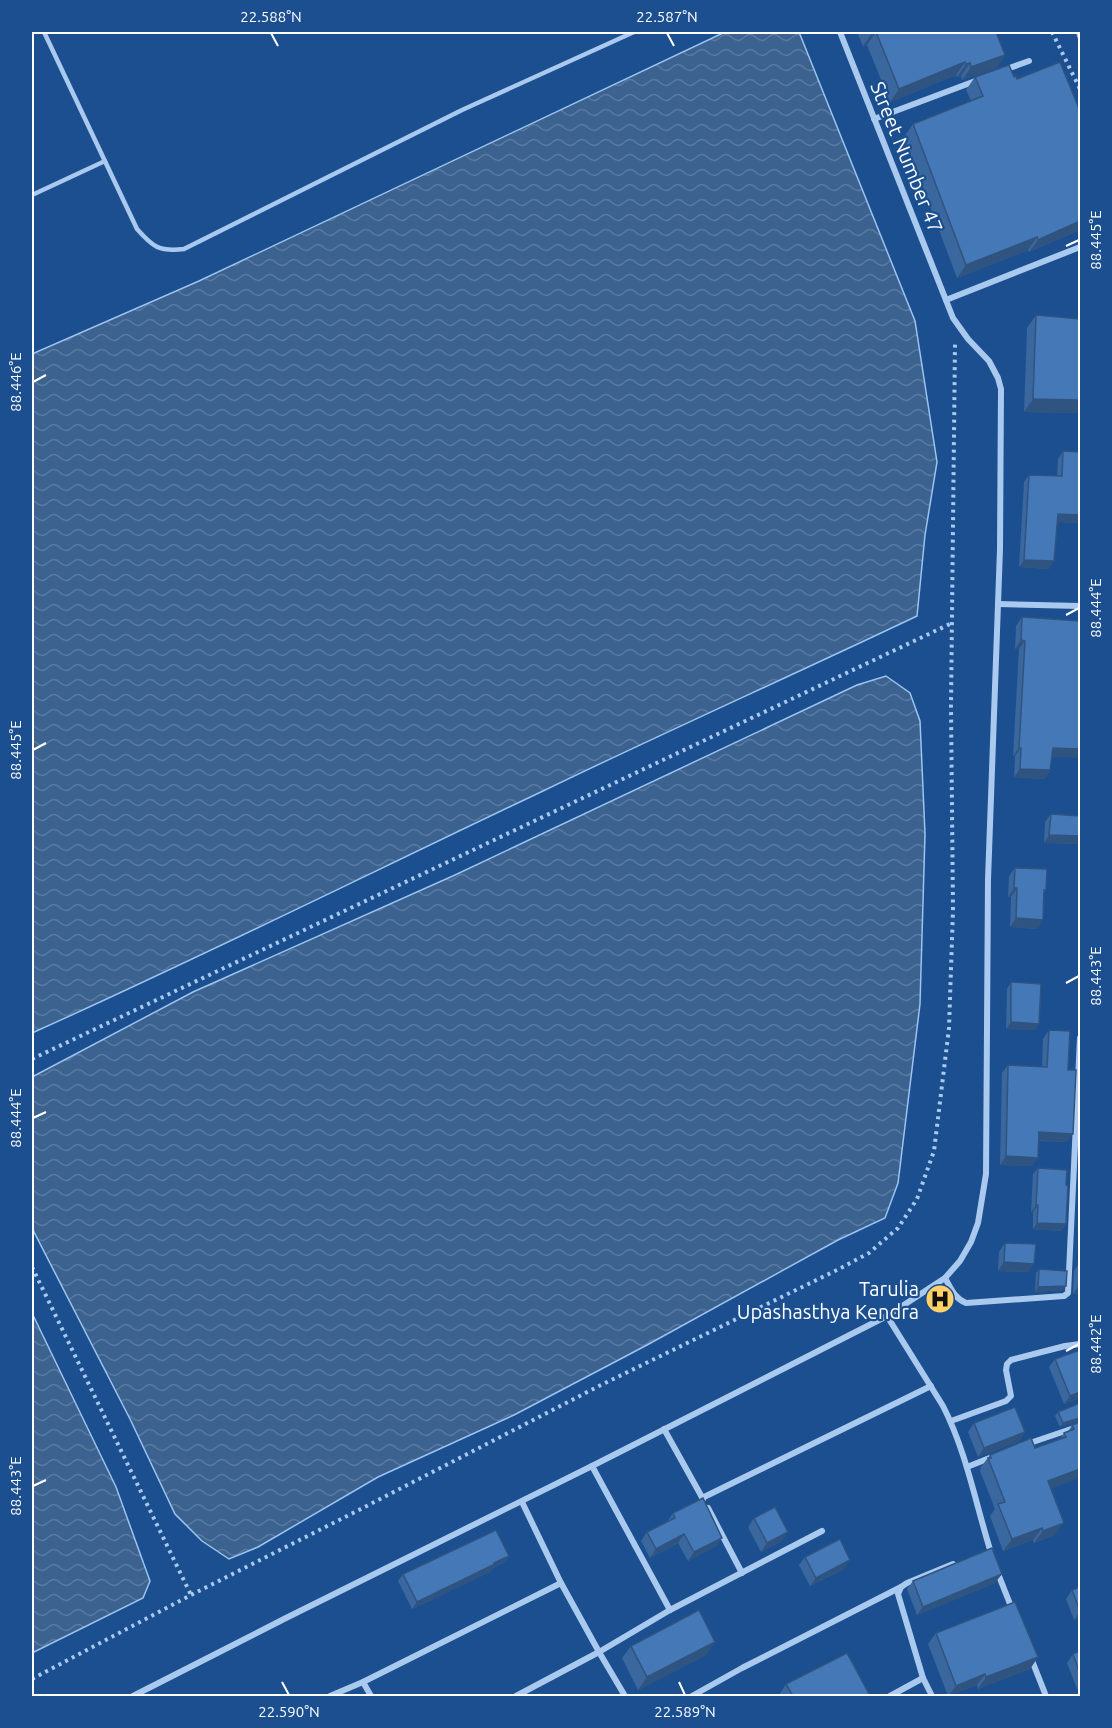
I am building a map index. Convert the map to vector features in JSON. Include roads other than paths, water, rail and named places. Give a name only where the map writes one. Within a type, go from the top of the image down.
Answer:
[{"type":"street","name":"Street Number 47","points":[[133,1696],[522,1502],[887,1316],[945,1278],[960,1261],[971,1242],[978,1223],[986,1174],[988,880],[998,604],[1000,389],[998,378],[989,360],[968,339],[953,318],[840,32]]},
{"type":"street","points":[[1079,32],[1080,36]]},
{"type":"street","points":[[996,73],[1029,61]]},
{"type":"street","points":[[874,118],[984,77]]},
{"type":"street","points":[[945,297],[1080,247]]},
{"type":"street","points":[[998,604],[1080,606]]},
{"type":"street","points":[[945,1278],[955,1296],[966,1303],[1064,1296],[1068,1293],[1071,1218],[1078,1146],[1080,1038]]},
{"type":"street","points":[[1071,1218],[1080,1218]]},
{"type":"street","points":[[887,1316],[951,1421],[967,1467],[990,1549],[1014,1613]]},
{"type":"street","points":[[951,1421],[1006,1401],[1011,1396],[1006,1370],[1011,1360],[1080,1344]]},
{"type":"street","points":[[702,1498],[931,1386]]},
{"type":"street","points":[[1020,1446],[1080,1426]]},
{"type":"street","points":[[664,1429],[742,1573]]},
{"type":"street","points":[[967,1467],[1003,1452]]},
{"type":"street","points":[[592,1466],[670,1610]]},
{"type":"street","points":[[522,1502],[561,1583],[626,1696]]},
{"type":"street","points":[[516,1696],[575,1666],[670,1610],[822,1531]]},
{"type":"street","points":[[979,1554],[990,1549]]},
{"type":"street","points":[[692,1696],[907,1582],[959,1562]]},
{"type":"street","points":[[330,1696],[363,1682],[561,1583]]},
{"type":"street","points":[[901,1587],[898,1594],[922,1678],[932,1696]]},
{"type":"street","points":[[1030,1655],[1046,1696]]},
{"type":"street","points":[[890,1696],[922,1678]]},
{"type":"street","points":[[363,1682],[370,1696]]},
{"type":"lane","points":[[45,32],[137,229],[151,245],[170,251],[183,249],[462,110],[634,32]]},
{"type":"lane","points":[[32,195],[105,161]]},
{"type":"water","points":[[725,32],[799,32],[915,321],[937,462],[925,535],[917,616],[32,1033],[32,354],[199,281]]},
{"type":"water","points":[[886,676],[910,693],[920,721],[925,834],[920,1004],[898,1183],[885,1218],[838,1240],[514,1415],[378,1477],[258,1547],[229,1559],[202,1541],[175,1514],[130,1419],[32,1228],[32,1077],[193,992],[455,875],[857,685]]},
{"type":"water","points":[[32,1313],[116,1487],[150,1581],[143,1598],[32,1653]]},
{"type":"place","name":"Tarulia Upashasthya Kendra","points":[[940,1299]]}]
